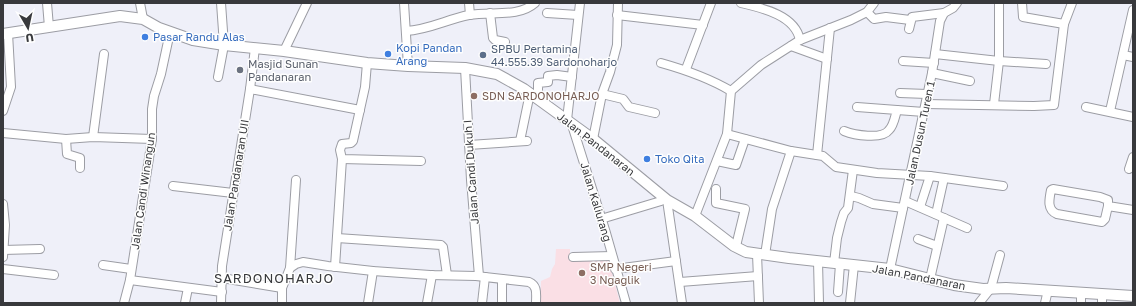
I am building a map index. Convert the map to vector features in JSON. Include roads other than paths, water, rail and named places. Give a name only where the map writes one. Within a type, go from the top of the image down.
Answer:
[{"type":"main road","name":"Jalan Pandanaran","points":[[5,33],[120,16],[144,19],[170,32],[193,40],[224,45],[284,51],[367,63],[465,68],[497,74],[534,96],[593,139],[664,200],[695,216],[746,252],[890,269],[954,284],[983,289],[1006,288],[1081,292],[1102,298],[1133,296]]},
{"type":"street","points":[[47,3],[49,27]]},
{"type":"street","points":[[140,3],[144,19]]},
{"type":"street","points":[[218,77],[224,45],[221,3]]},
{"type":"street","points":[[284,51],[307,3]]},
{"type":"street","points":[[404,3],[408,66]]},
{"type":"street","points":[[469,3],[470,15]]},
{"type":"street","points":[[406,31],[434,26],[456,18],[470,15],[521,11],[531,7],[535,3]]},
{"type":"street","points":[[570,122],[572,77],[580,3]]},
{"type":"street","points":[[593,139],[602,94],[610,72],[616,45],[618,3]]},
{"type":"street","points":[[686,70],[711,3]]},
{"type":"street","points":[[741,3],[780,16],[791,24],[798,32],[800,40]]},
{"type":"street","points":[[695,216],[727,134],[731,91],[761,65],[800,40],[867,12],[874,3]]},
{"type":"street","points":[[867,12],[874,19],[886,17],[910,24],[912,17],[944,13],[953,8],[957,3]]},
{"type":"street","points":[[994,104],[999,61],[999,3]]},
{"type":"street","points":[[1022,3],[1022,17],[1064,24]]},
{"type":"street","points":[[857,107],[897,110],[994,104],[1034,106],[1054,104],[1064,24],[1072,3]]},
{"type":"street","points":[[1110,111],[1133,10]]},
{"type":"street","points":[[490,13],[494,40],[505,42]]},
{"type":"street","points":[[547,13],[578,15]]},
{"type":"street","name":"Jalan Dusun Turen 1","points":[[890,269],[925,108],[934,63],[940,21],[944,13]]},
{"type":"street","points":[[618,15],[703,25]]},
{"type":"street","points":[[817,155],[830,28]]},
{"type":"street","name":"Jalan Candi Winangun","points":[[124,303],[130,280],[152,139],[152,110],[154,96],[162,74],[170,32]]},
{"type":"street","points":[[4,107],[11,87],[5,33]]},
{"type":"street","points":[[791,46],[827,58]]},
{"type":"street","name":"Jalan Pandanaran UII","points":[[221,303],[222,266],[250,89],[254,48]]},
{"type":"street","points":[[93,137],[104,54]]},
{"type":"street","points":[[935,54],[999,61],[1046,64]]},
{"type":"street","points":[[1123,55],[1133,57]]},
{"type":"street","points":[[903,61],[934,63]]},
{"type":"street","points":[[335,267],[342,159],[340,147],[342,144],[351,143],[353,141],[360,110],[367,63]]},
{"type":"street","points":[[661,63],[686,70],[717,82],[731,91]]},
{"type":"street","name":"Jalan Candi Dukuh I","points":[[465,68],[469,145],[482,277],[482,303]]},
{"type":"street","points":[[932,73],[970,81]]},
{"type":"street","points":[[469,145],[524,141],[538,83],[548,82],[548,76],[557,75],[572,77]]},
{"type":"street","points":[[250,89],[360,110]]},
{"type":"street","points":[[900,93],[927,94]]},
{"type":"street","points":[[602,94],[623,99],[629,107],[655,113]]},
{"type":"street","points":[[1086,107],[1133,117]]},
{"type":"street","points":[[844,131],[855,135],[884,134],[890,129],[897,110]]},
{"type":"street","name":"Jalan Kaliurang","points":[[570,122],[626,303]]},
{"type":"street","points":[[3,133],[66,139],[93,137],[152,139]]},
{"type":"street","points":[[727,134],[791,152],[824,156],[836,167],[853,170],[930,176],[1003,186]]},
{"type":"street","points":[[66,139],[67,154],[80,158],[80,168]]},
{"type":"street","points":[[717,161],[736,165],[745,139]]},
{"type":"street","points":[[759,303],[758,276],[761,254],[772,209],[791,152]]},
{"type":"street","points":[[1129,169],[1133,157]]},
{"type":"street","points":[[342,159],[421,161]]},
{"type":"street","points":[[838,292],[837,238],[844,213],[848,208],[853,170]]},
{"type":"street","points":[[920,207],[930,176]]},
{"type":"street","points":[[936,214],[944,178]]},
{"type":"street","points":[[282,303],[282,288],[290,268],[296,180]]},
{"type":"street","points":[[173,186],[233,193]]},
{"type":"street","points":[[716,189],[716,204],[745,209],[736,246]]},
{"type":"street","points":[[1053,189],[1104,198],[1108,200],[1108,206],[1103,222],[1057,214],[1052,212],[1049,204],[1051,190],[1053,189]]},
{"type":"street","points":[[850,196],[872,204],[904,204],[920,207],[967,228]]},
{"type":"street","points":[[601,219],[664,200],[680,282],[682,303]]},
{"type":"street","points":[[3,204],[5,225],[3,257]]},
{"type":"street","points":[[1108,206],[1133,210]]},
{"type":"street","points":[[930,278],[944,218]]},
{"type":"street","points":[[337,238],[441,245],[447,275]]},
{"type":"street","points":[[918,239],[937,246]]},
{"type":"street","points":[[4,250],[40,249]]},
{"type":"street","points":[[979,303],[991,288],[1000,255]]},
{"type":"street","points":[[573,257],[612,256]]},
{"type":"street","points":[[615,269],[676,261]]},
{"type":"street","points":[[818,261],[819,303]]},
{"type":"street","points":[[290,268],[303,262],[373,271],[482,277],[529,282],[534,284],[536,287],[536,303]]},
{"type":"street","points":[[103,265],[131,269]]},
{"type":"street","points":[[850,303],[854,265]]},
{"type":"street","points":[[3,269],[54,275]]},
{"type":"street","points":[[368,303],[373,271]]},
{"type":"street","points":[[428,303],[432,275]]},
{"type":"street","points":[[680,282],[758,276]]},
{"type":"street","points":[[222,278],[282,288]]},
{"type":"street","points":[[502,279],[502,303]]},
{"type":"street","points":[[130,280],[222,292]]},
{"type":"street","points":[[185,303],[188,288]]},
{"type":"street","points":[[1045,303],[1048,290]]},
{"type":"street","points":[[1081,292],[1081,303]]},
{"type":"place","name":"Pasar Randu Alas","points":[[145,37]]},
{"type":"place","name":"Kopi Pandan Arang","points":[[388,54]]},
{"type":"place","name":"SPBU Pertamina 44.555.39 Sardonoharjo","points":[[483,55]]},
{"type":"place","name":"Masjid Sunan Pandanaran","points":[[240,70]]},
{"type":"place","name":"SDN SARDONOHARJO","points":[[474,96]]},
{"type":"place","name":"Toko Qita","points":[[647,159]]},
{"type":"place","name":"SMP Negeri 3 Ngaglik","points":[[582,273]]},
{"type":"district","name":"SARDONOHARJO","points":[[274,278]]}]
